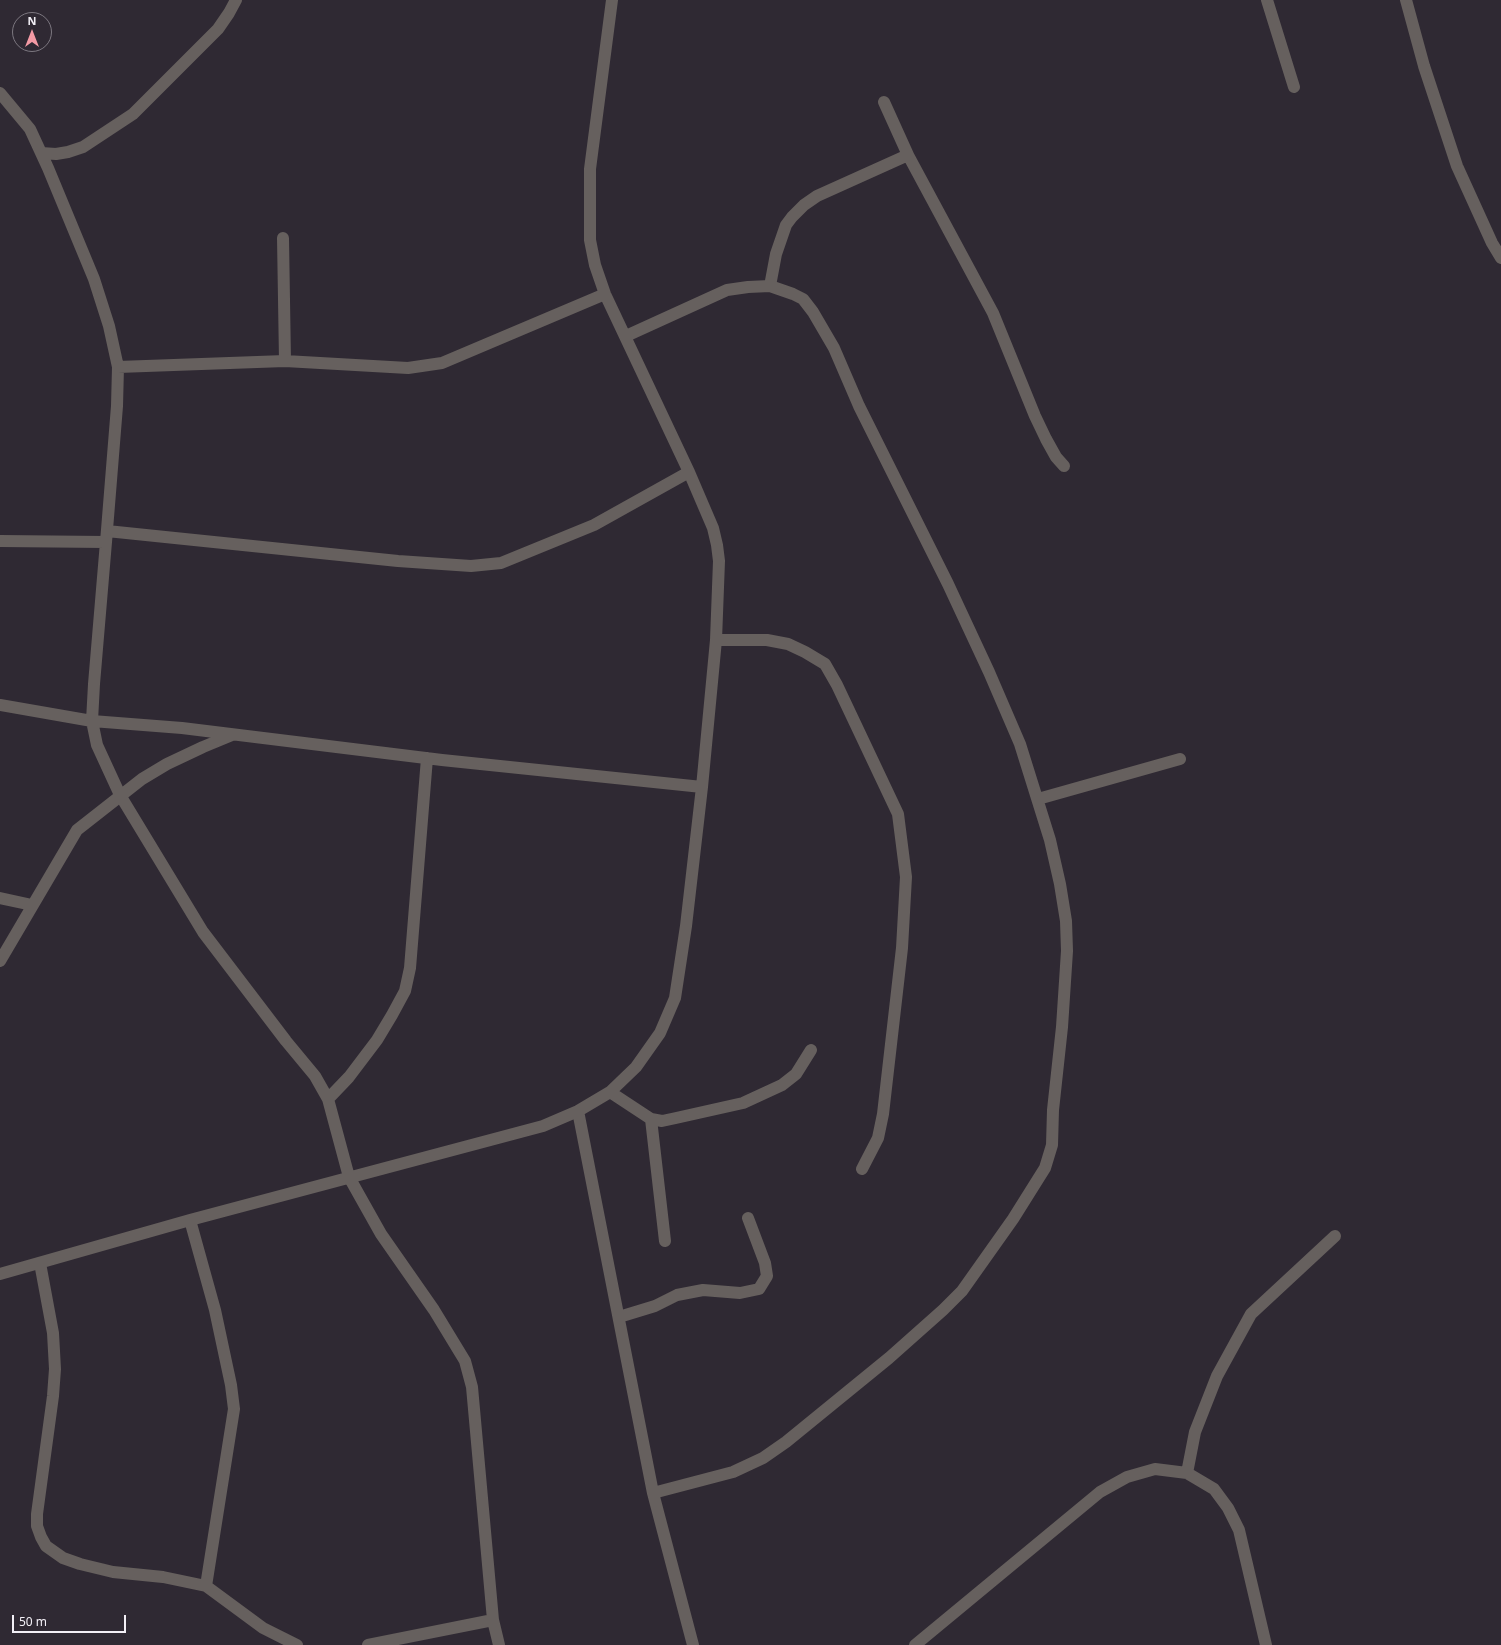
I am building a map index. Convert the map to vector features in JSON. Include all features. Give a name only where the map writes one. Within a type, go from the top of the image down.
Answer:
[{"type":"street","points":[[41,153],[56,154],[68,152],[83,146],[133,114],[218,29],[236,0]]},
{"type":"street","points":[[0,1274],[190,1220],[349,1177],[444,1154],[543,1126],[578,1111],[610,1092],[636,1067],[660,1033],[675,998],[686,926],[702,787],[716,640],[719,561],[713,528],[689,472],[605,294],[595,265],[590,240],[590,170],[612,0]]},
{"type":"street","points":[[1267,0],[1294,87]]},
{"type":"street","points":[[1406,0],[1424,66],[1457,166],[1492,243],[1501,258]]},
{"type":"street","points":[[0,93],[30,129],[41,153],[94,279],[109,326],[118,367],[117,406],[94,684],[92,721],[97,745],[120,795],[203,932],[286,1041],[315,1076],[328,1099],[349,1177],[381,1234],[434,1310],[465,1361],[472,1386],[493,1620],[499,1645]]},
{"type":"street","points":[[884,102],[908,155],[993,313],[1035,416],[1056,457],[1064,466]]},
{"type":"street","points":[[770,286],[776,254],[786,225],[804,205],[816,196],[908,155]]},
{"type":"street","points":[[283,238],[285,361]]},
{"type":"street","points":[[626,336],[727,290],[770,286],[803,299],[813,312],[834,348],[859,406],[948,584],[989,672],[1020,744],[1050,840],[1060,884],[1066,921],[1067,951],[1062,1027],[1053,1110],[1052,1146],[1045,1168],[1013,1218],[962,1291],[889,1358],[786,1442],[764,1458],[733,1472],[653,1493]]},
{"type":"street","points":[[118,367],[285,361],[408,368],[442,363],[605,294]]},
{"type":"street","points":[[0,542],[106,537],[470,566],[501,563],[594,525],[689,472]]},
{"type":"street","points":[[716,640],[767,640],[788,644],[825,664],[837,685],[898,814],[906,878],[902,948],[883,1114],[878,1138],[862,1169]]},
{"type":"street","points":[[0,705],[92,721],[182,728],[427,758],[702,787]]},
{"type":"street","points":[[0,961],[77,830],[120,795],[166,764],[203,746],[232,735]]},
{"type":"street","points":[[328,1099],[349,1077],[377,1040],[404,991],[410,968],[427,758]]},
{"type":"street","points":[[1038,799],[1180,759]]},
{"type":"street","points":[[0,898],[32,905]]},
{"type":"street","points":[[610,1092],[651,1119],[662,1121],[744,1103],[763,1095],[782,1085],[796,1074],[811,1050]]},
{"type":"street","points":[[578,1111],[653,1493],[693,1645]]},
{"type":"street","points":[[651,1119],[665,1241]]},
{"type":"street","points":[[619,1317],[655,1306],[677,1295],[703,1290],[740,1293],[759,1289],[767,1276],[765,1263],[748,1218]]},
{"type":"street","points":[[190,1220],[215,1310],[231,1385],[234,1409],[206,1586]]},
{"type":"street","points":[[1187,1473],[1195,1432],[1217,1376],[1251,1314],[1334,1236]]},
{"type":"street","points":[[40,1263],[53,1333],[55,1369],[54,1396],[37,1514],[37,1526],[46,1546],[63,1558],[80,1564],[113,1572],[163,1578],[206,1586],[263,1628],[298,1645]]},
{"type":"street","points":[[916,1645],[1100,1492],[1127,1478],[1156,1469],[1187,1473],[1214,1489],[1228,1508],[1239,1530],[1266,1645]]},
{"type":"street","points":[[368,1645],[493,1620]]}]
